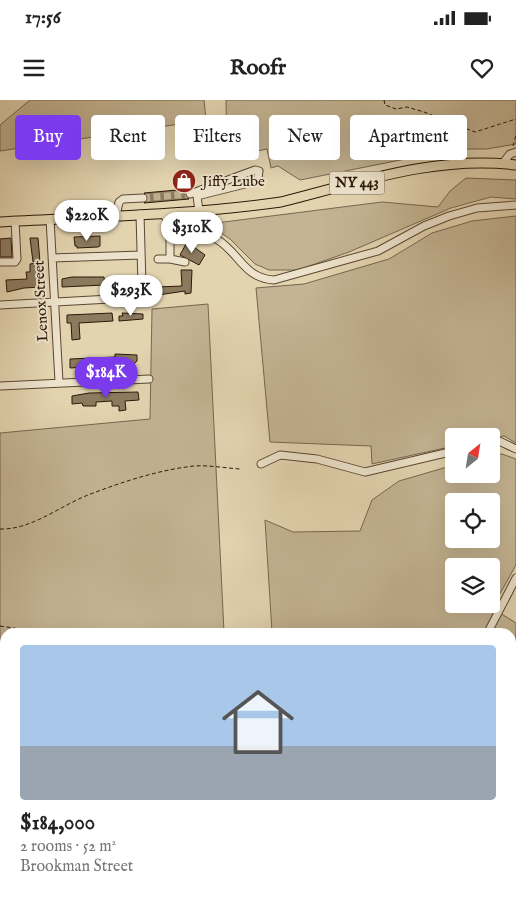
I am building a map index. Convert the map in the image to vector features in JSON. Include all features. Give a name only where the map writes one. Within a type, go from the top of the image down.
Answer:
[{"type":"main road","name":"NY 443","points":[[0,222],[198,211],[281,202],[435,166],[467,162],[516,165]]},
{"type":"street","points":[[502,163],[513,153]]},
{"type":"street","points":[[190,194],[255,170],[259,171],[258,178],[253,182],[197,196],[198,211]]},
{"type":"street","points":[[116,216],[119,202],[123,199],[143,198]]},
{"type":"street","points":[[170,224],[213,237],[224,244],[251,274],[274,280],[378,251],[443,218],[477,208],[516,205]]},
{"type":"street","points":[[163,213],[170,224],[170,259]]},
{"type":"street","points":[[0,305],[132,298],[139,294],[142,288],[140,214]]},
{"type":"street","name":"Lenox Street","points":[[50,219],[59,382]]},
{"type":"street","points":[[0,262],[14,262],[18,259],[16,221]]},
{"type":"street","points":[[52,258],[141,255]]},
{"type":"street","points":[[158,259],[186,262]]},
{"type":"street","points":[[0,386],[149,379]]},
{"type":"street","points":[[500,441],[516,449]]},
{"type":"street","points":[[261,464],[280,456],[317,459],[365,472],[445,453]]},
{"type":"street","points":[[490,628],[516,578]]},
{"type":"path","points":[[384,100],[385,105],[396,109],[407,107],[475,132],[516,119]]},
{"type":"path","points":[[513,153],[516,134]]},
{"type":"path","points":[[0,529],[8,529],[51,514],[86,495],[153,473],[196,466],[240,469]]},
{"type":"path","points":[[0,626],[13,628]]},
{"type":"shaded area","points":[[30,100],[204,100],[206,115],[175,115],[175,125],[165,126],[165,115],[91,115],[91,137],[81,139],[81,115],[15,115],[15,149],[0,151],[0,125]]},
{"type":"shaded area","points":[[226,100],[516,100],[516,144],[487,149],[467,149],[467,115],[350,115],[350,160],[401,160],[300,180],[278,166],[271,168],[269,160],[340,160],[340,115],[269,115],[269,158],[267,149],[259,151],[259,115],[226,115]]},
{"type":"shaded area","points":[[466,178],[516,180],[516,199],[491,197],[451,208],[349,252],[298,270],[269,270],[255,264],[230,239],[208,224],[382,202],[438,207],[450,191]]},
{"type":"shaded area","points":[[516,216],[516,443],[504,436],[500,437],[500,428],[445,428],[445,448],[372,464],[371,446],[270,442],[256,288],[304,284],[389,259],[432,233],[472,221]]},
{"type":"shaded area","points":[[208,304],[224,628],[0,628],[0,433],[150,419],[152,309]]},
{"type":"shaded area","points":[[500,454],[516,459],[516,565],[500,594],[500,558],[445,558],[445,613],[500,613],[516,623],[516,628],[272,628],[265,520],[293,532],[360,531],[372,500],[399,481],[445,468],[445,483],[500,483]]},
{"type":"building","points":[[188,173],[189,189],[185,194],[189,199],[144,203],[148,197],[144,193],[177,190],[175,174]]},
{"type":"building","points":[[100,236],[100,246],[98,247],[77,248],[75,246],[74,237]]},
{"type":"building","points":[[11,238],[12,257],[0,257],[0,239]]},
{"type":"building","points":[[30,238],[38,238],[40,262],[33,262]]},
{"type":"building","points":[[187,242],[205,255],[199,265],[180,255]]},
{"type":"building","points":[[36,263],[37,274],[40,274],[41,287],[7,292],[6,280],[27,279],[26,272],[30,272],[30,264]]},
{"type":"building","points":[[181,270],[192,270],[191,293],[185,294],[185,291],[158,295],[157,287],[182,286]]},
{"type":"building","points":[[72,277],[104,277],[105,285],[62,287],[62,279]]},
{"type":"building","points":[[112,313],[113,321],[79,323],[80,339],[72,340],[71,323],[67,323],[67,315]]},
{"type":"building","points":[[122,313],[143,314],[143,319],[119,321],[119,316],[123,316]]},
{"type":"building","points":[[115,354],[137,355],[137,361],[134,364],[70,368],[70,359],[115,357]]},
{"type":"building","points":[[138,392],[139,400],[125,401],[126,410],[119,411],[119,406],[112,406],[112,401],[96,402],[96,406],[83,406],[82,403],[72,404],[72,396],[89,393]]},
{"type":"tunnel","points":[[143,198],[190,194]]},
{"type":"place","name":"Jiffy Lube","points":[[184,181]]}]
